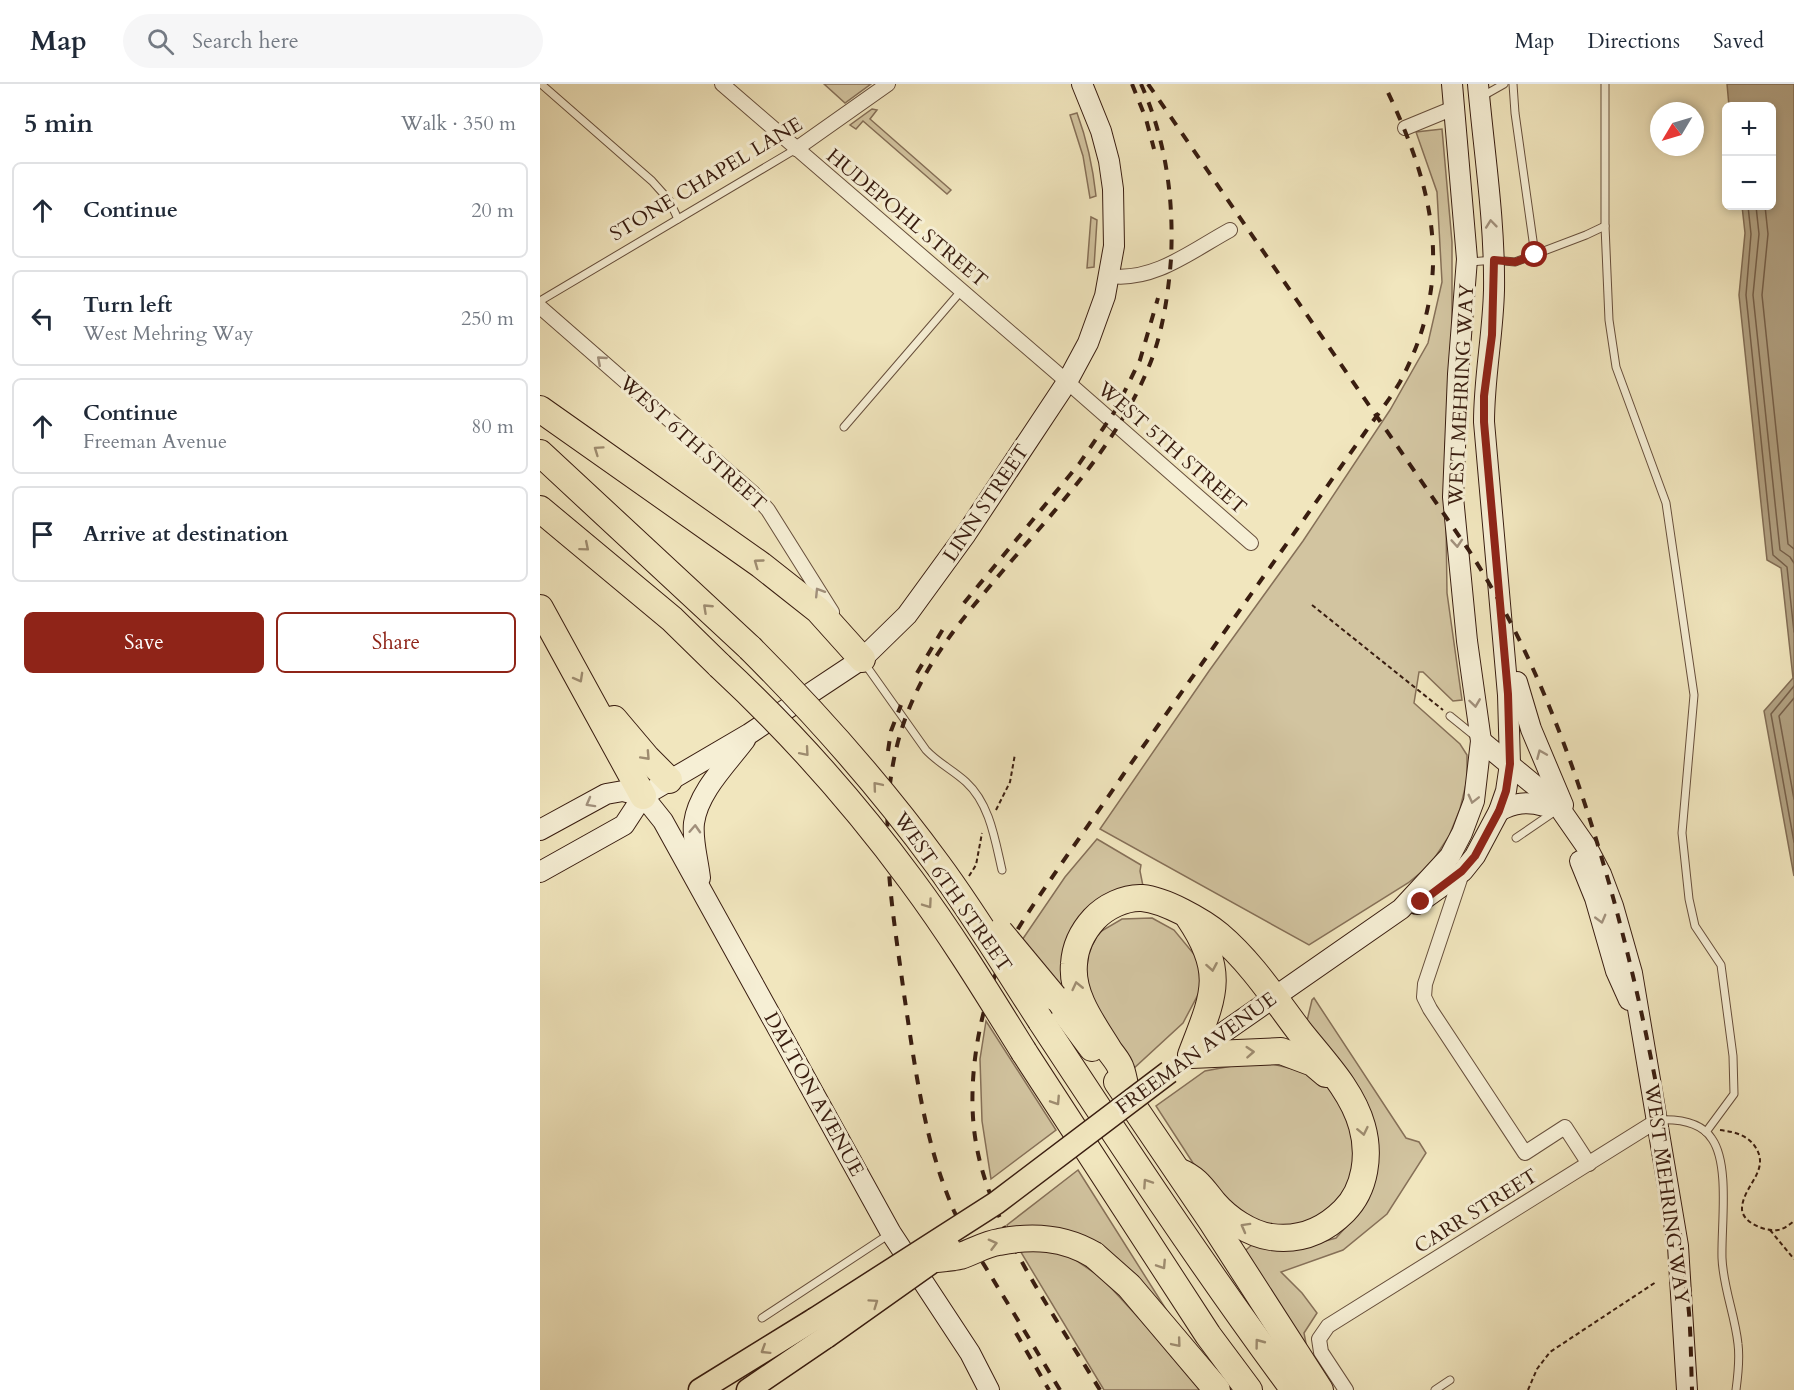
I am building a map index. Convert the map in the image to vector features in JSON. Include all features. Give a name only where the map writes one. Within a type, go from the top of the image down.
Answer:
[{"type":"highway","points":[[540,409],[761,566],[818,610],[862,659]]},
{"type":"highway","name":"WEST 6TH STREET","points":[[540,453],[750,648],[829,730],[882,792],[939,866],[1173,1222],[1294,1390]]},
{"type":"highway","name":"WEST 6TH STREET","points":[[540,509],[672,619],[755,698],[851,805],[911,880],[959,950],[1202,1326],[1249,1390]]},
{"type":"highway","points":[[540,608],[643,796]]},
{"type":"highway","points":[[593,703],[619,723],[647,758],[669,780]]},
{"type":"highway","points":[[939,866],[965,888],[1054,998],[1127,1096],[1320,1390]]},
{"type":"highway","points":[[1127,1096],[1121,1069],[1080,998],[1075,981],[1074,963],[1078,943],[1087,927],[1100,913],[1128,900],[1142,898],[1164,904],[1187,915],[1218,934],[1240,956],[1346,1091],[1356,1108],[1365,1143],[1366,1166],[1360,1186],[1350,1205],[1336,1219],[1306,1236],[1270,1237],[1251,1231],[1234,1221],[1216,1205],[1192,1176],[1178,1171]]},
{"type":"highway","points":[[1187,915],[1203,938],[1214,977],[1212,998],[1191,1055],[1281,1051],[1313,1063],[1346,1091]]},
{"type":"highway","points":[[936,1259],[960,1256],[999,1242],[1031,1238],[1063,1241],[1078,1246],[1094,1255],[1129,1286],[1217,1390]]},
{"type":"main road","name":"LINN STREET","points":[[540,872],[624,825],[643,796],[749,734],[862,659],[897,626],[927,590],[1067,382],[1093,332],[1102,308],[1110,276],[1114,233],[1111,173],[1101,131],[1082,84]]},
{"type":"main road","name":"WEST MEHRING WAY","points":[[1452,84],[1456,107],[1467,262],[1458,374],[1453,496],[1467,641],[1481,741],[1556,803],[1588,849],[1601,874],[1613,906],[1632,973],[1678,1246],[1687,1390]]},
{"type":"main road","name":"WEST MEHRING WAY","points":[[1478,91],[1494,260],[1492,335],[1484,396],[1484,422],[1517,770],[1574,847],[1586,872],[1616,971],[1641,1034]]},
{"type":"main road","points":[[1502,624],[1527,720],[1572,827]]},
{"type":"main road","points":[[701,887],[694,840],[696,816],[710,788],[749,734]]},
{"type":"main road","name":"FREEMAN AVENUE","points":[[748,1390],[820,1328],[996,1203],[1191,1055],[1401,909],[1436,874],[1450,856],[1462,833],[1474,801],[1481,741]]},
{"type":"main road","name":"FREEMAN AVENUE","points":[[1401,909],[1421,902],[1462,871],[1475,856],[1499,811],[1517,770]]},
{"type":"main road","points":[[540,830],[606,794],[622,791],[643,796]]},
{"type":"main road","name":"DALTON AVENUE","points":[[643,796],[663,820],[891,1233],[970,1353],[989,1390]]},
{"type":"main road","points":[[1499,811],[1521,803],[1533,802],[1548,810]]},
{"type":"main road","name":"FREEMAN AVENUE","points":[[700,1390],[820,1328],[936,1259],[996,1203]]},
{"type":"street","name":"HUDEPOHL STREET","points":[[722,84],[1067,382]]},
{"type":"street","name":"STONE CHAPEL LANE","points":[[796,149],[888,84]]},
{"type":"street","points":[[1405,128],[1456,107]]},
{"type":"street","points":[[1110,276],[1128,278],[1152,272],[1230,230]]},
{"type":"street","name":"WEST 6TH STREET","points":[[540,307],[753,493],[768,510],[862,659]]},
{"type":"street","name":"WEST 5TH STREET","points":[[1067,382],[1251,543]]},
{"type":"street","points":[[1462,871],[1428,969],[1425,997],[1430,1009],[1525,1153],[1565,1127],[1589,1164]]},
{"type":"street","name":"CARR STREET","points":[[1346,1390],[1322,1352],[1318,1339],[1328,1326],[1658,1120]]},
{"type":"lane","points":[[541,84],[652,181],[669,200],[678,219]]},
{"type":"lane","points":[[1478,91],[1504,84]]},
{"type":"lane","points":[[1513,84],[1535,255]]},
{"type":"lane","points":[[1605,84],[1605,226],[1609,320],[1616,367],[1666,503],[1694,695],[1682,833],[1689,899],[1695,926],[1720,965],[1733,1056],[1734,1094],[1706,1132]]},
{"type":"lane","name":"STONE CHAPEL LANE","points":[[540,301],[796,149]]},
{"type":"lane","points":[[1467,262],[1494,260],[1515,262],[1605,226]]},
{"type":"lane","points":[[844,427],[962,290]]},
{"type":"lane","points":[[862,659],[926,750],[936,761],[965,780],[973,789],[991,822],[1002,870]]},
{"type":"lane","points":[[1450,716],[1481,741]]},
{"type":"lane","points":[[1516,838],[1548,810]]},
{"type":"lane","points":[[1658,1120],[1673,1119],[1695,1125],[1706,1132],[1712,1138],[1720,1161],[1724,1192],[1723,1276],[1738,1346],[1736,1390]]},
{"type":"lane","points":[[762,1318],[891,1233]]},
{"type":"lane","points":[[1435,1390],[1450,1380]]},
{"type":"path","points":[[1312,605],[1450,716]]},
{"type":"path","points":[[1706,1132],[1718,1129],[1744,1135],[1755,1145],[1761,1157],[1759,1169],[1743,1202],[1742,1211],[1745,1217],[1752,1223],[1770,1230],[1780,1229],[1794,1221]]},
{"type":"path","points":[[1770,1230],[1794,1259]]},
{"type":"path","points":[[1528,1390],[1537,1369],[1550,1352],[1656,1282]]},
{"type":"shaded area","points":[[824,84],[871,84],[845,103]]},
{"type":"shaded area","points":[[872,109],[877,110],[870,119],[951,190],[947,194],[863,121],[856,129],[850,125]]},
{"type":"shaded area","points":[[1077,113],[1087,144],[1093,175],[1096,196],[1090,198],[1083,156],[1070,115]]},
{"type":"shaded area","points":[[1442,129],[1452,242],[1452,353],[1445,449],[1447,593],[1462,700],[1453,701],[1423,672],[1419,672],[1414,703],[1460,744],[1467,755],[1467,780],[1460,809],[1449,836],[1430,865],[1408,883],[1309,945],[1100,829],[1209,671],[1303,541],[1390,410],[1428,343],[1442,282],[1437,192],[1416,132]]},
{"type":"shaded area","points":[[1091,217],[1097,220],[1094,267],[1087,268]]},
{"type":"shaded area","points":[[1097,839],[1141,865],[1144,891],[1096,906],[1074,1008],[1020,943],[1065,877]]},
{"type":"shaded area","points":[[1152,918],[1174,930],[1198,959],[1201,989],[1183,1023],[1133,1069],[1084,989],[1085,961],[1098,933],[1122,919]]},
{"type":"shaded area","points":[[1314,998],[1406,1138],[1419,1142],[1426,1153],[1387,1214],[1343,1250],[1281,1272],[1302,1293],[1317,1313],[1304,1333],[1307,1349],[1240,1255],[1254,1243],[1274,1250],[1307,1246],[1336,1238],[1361,1210],[1376,1169],[1306,1025]]},
{"type":"shaded area","points":[[986,1021],[1056,1130],[991,1179],[982,1121],[980,1059]]},
{"type":"shaded area","points":[[1259,1061],[1306,1072],[1329,1088],[1349,1117],[1358,1167],[1330,1217],[1282,1232],[1234,1213],[1193,1163],[1156,1106],[1205,1071]]},
{"type":"shaded area","points":[[1078,1170],[1193,1352],[1122,1271],[1009,1232],[1007,1225]]},
{"type":"shaded area","points":[[1036,1248],[1068,1255],[1102,1278],[1205,1390],[1104,1390],[1019,1249]]},
{"type":"water","points":[[1727,84],[1794,84],[1794,876],[1764,711],[1793,678],[1781,568],[1767,560],[1739,295],[1745,233],[1742,210],[1776,210],[1776,102],[1729,102]]},
{"type":"railway","points":[[1132,84],[1146,119],[1154,149]]},
{"type":"railway","points":[[1060,1390],[974,1249],[954,1211],[935,1158],[917,1077],[899,958],[890,884],[888,811],[891,775],[899,739],[911,704],[928,670],[948,638],[971,609],[1059,506],[1099,455],[1133,400],[1152,358],[1164,317],[1172,237],[1169,192],[1162,148],[1150,105],[1141,84]]},
{"type":"railway","points":[[1148,84],[1468,549],[1514,630],[1552,714],[1598,845],[1625,942],[1649,1047],[1668,1153],[1683,1259],[1690,1322],[1692,1390]]},
{"type":"railway","points":[[1100,1390],[1027,1271],[995,1207],[984,1175],[976,1143],[972,1098],[980,1028],[1000,963],[1023,921],[1125,772],[1392,395],[1418,343],[1428,305],[1433,268],[1432,231],[1426,195],[1415,159],[1384,84]]},
{"type":"railway","points":[[964,603],[1079,464],[1115,411],[1140,360],[1158,298]]},
{"type":"railway","points":[[917,673],[943,629]]},
{"type":"railway","points":[[888,751],[891,731],[901,705]]},
{"type":"railway","points":[[1016,1333],[1049,1390]]},
{"type":"route","points":[[1421,902],[1462,871],[1475,856],[1499,811],[1506,791],[1510,764],[1508,694],[1484,422],[1484,396],[1492,335],[1494,260],[1515,262],[1535,255]]}]
